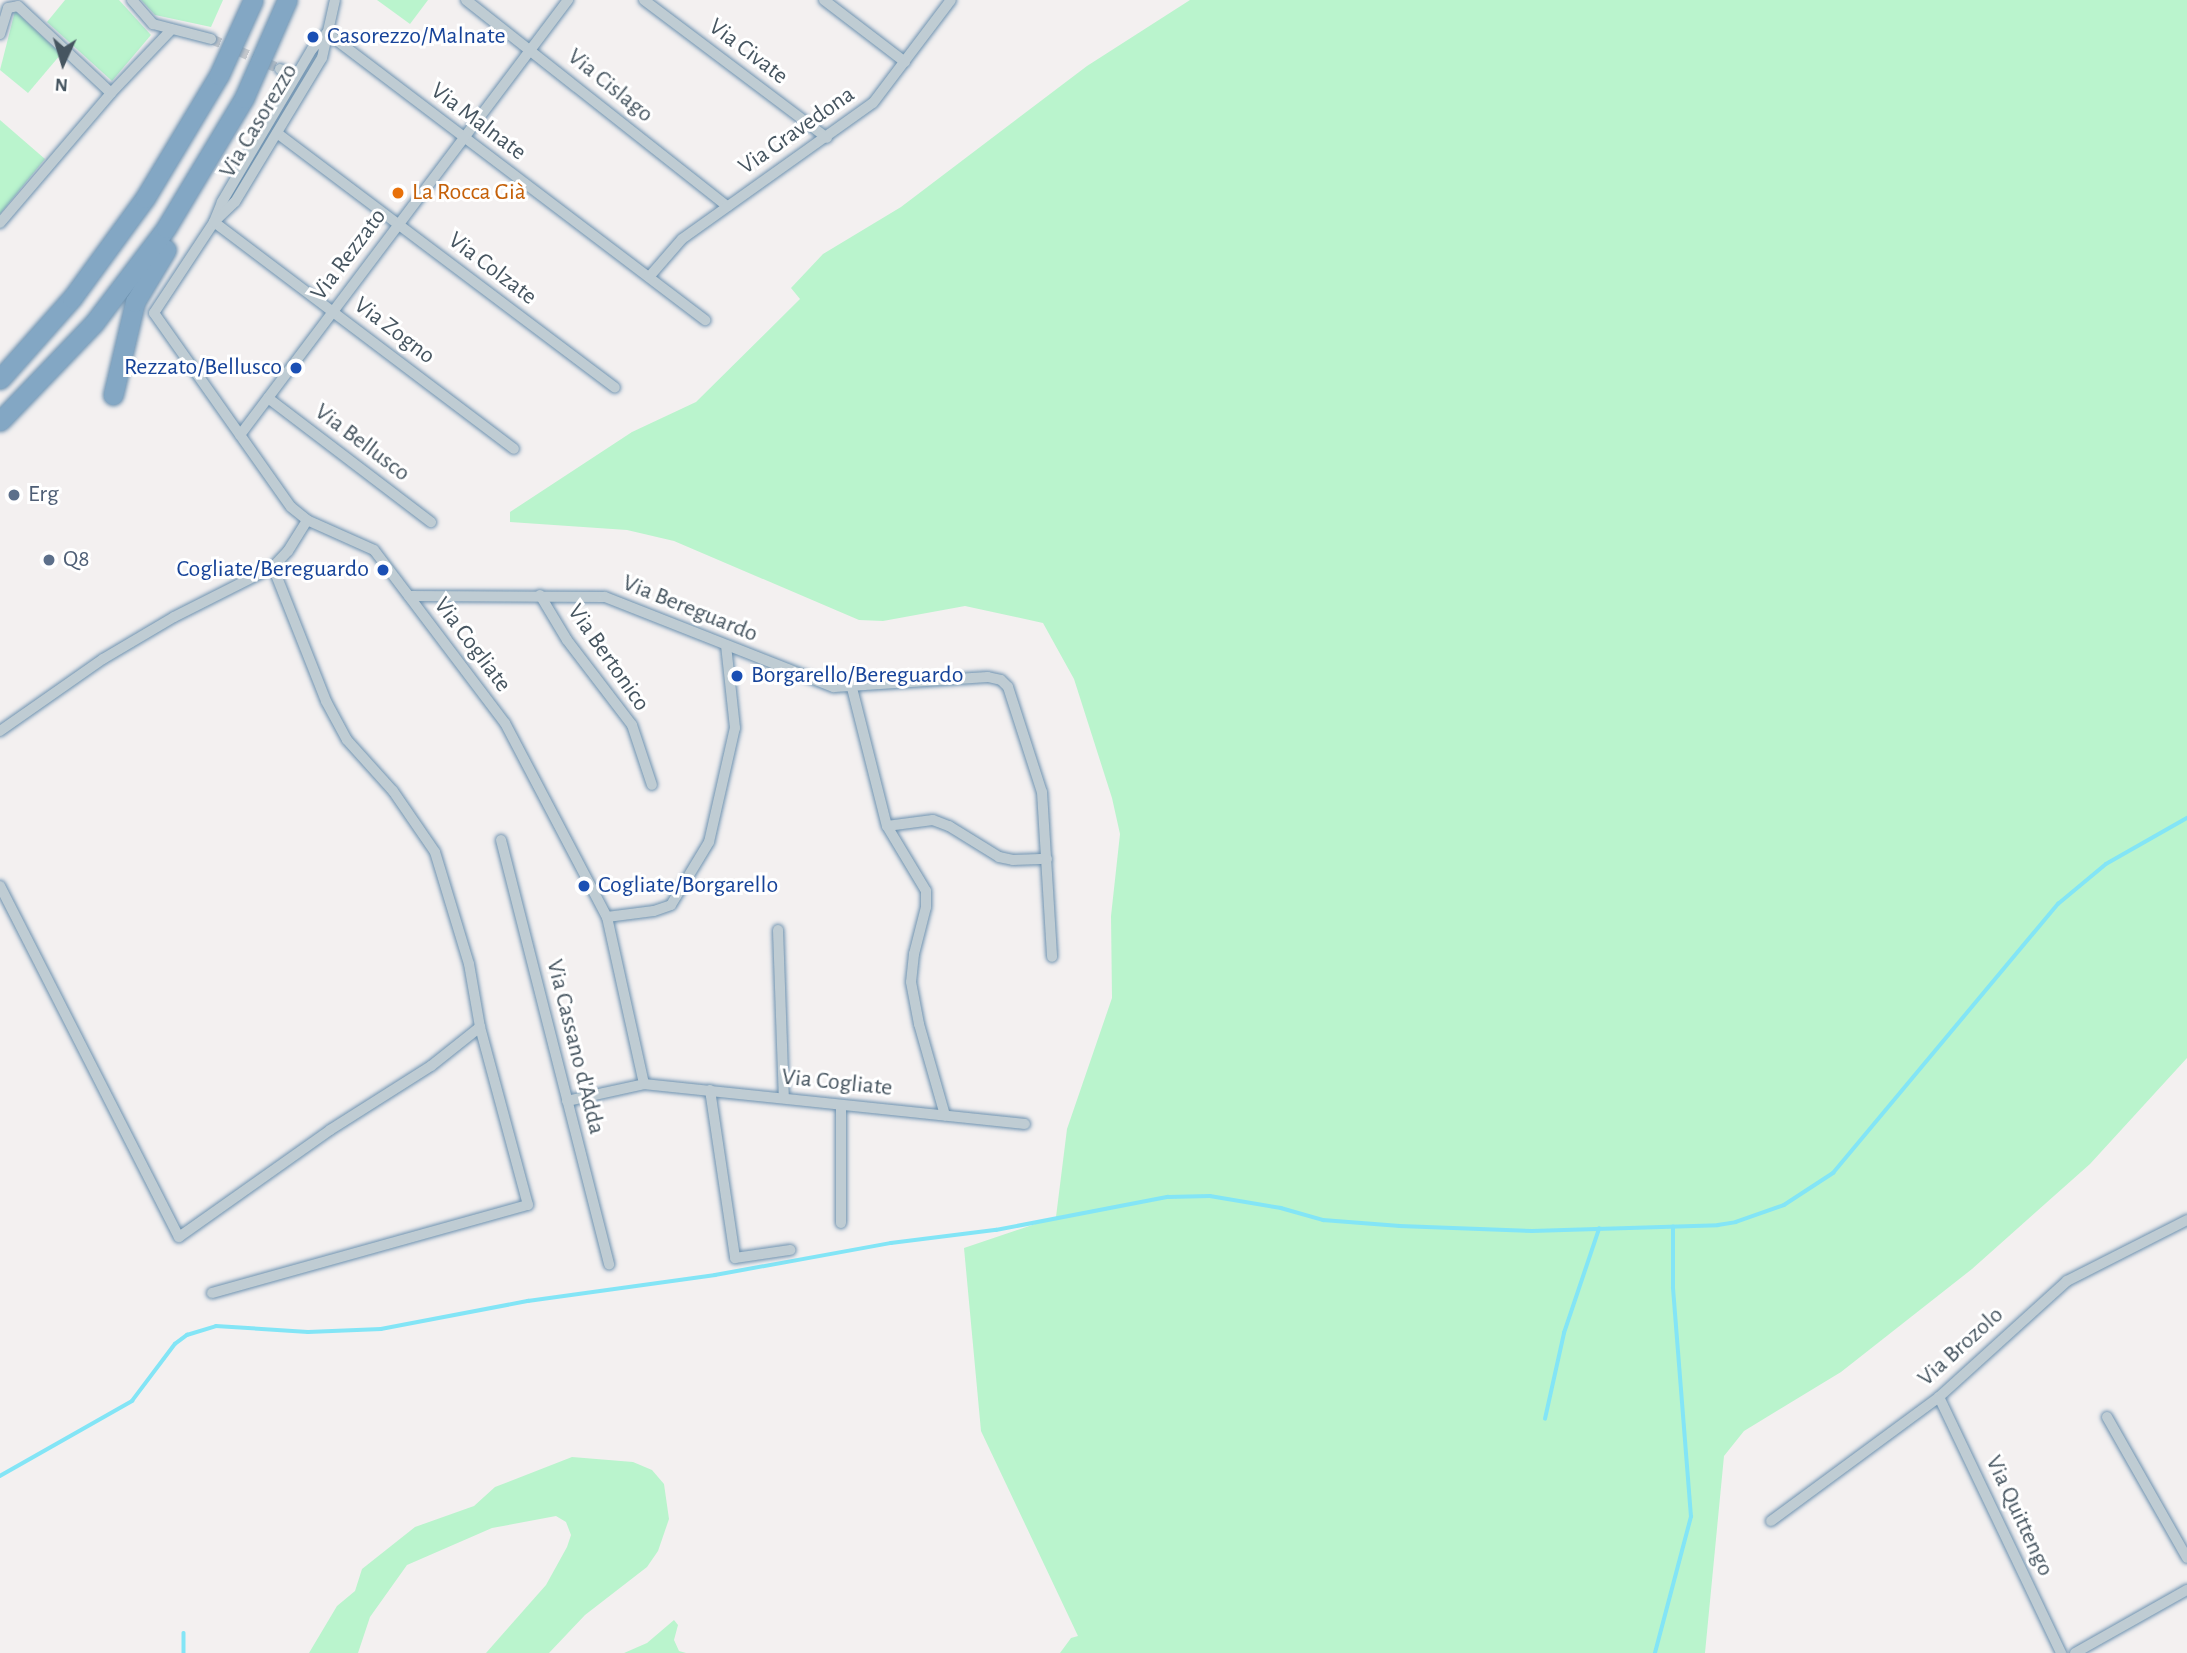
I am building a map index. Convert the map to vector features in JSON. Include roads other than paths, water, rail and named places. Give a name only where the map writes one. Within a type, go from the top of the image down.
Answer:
[{"type":"highway","points":[[0,379],[72,299],[145,198],[219,75],[253,0]]},
{"type":"highway","points":[[0,421],[67,353],[122,289],[166,228],[218,146],[264,55],[287,0]]},
{"type":"highway","points":[[113,395],[135,302],[202,194],[218,146]]},
{"type":"street","points":[[132,0],[149,21],[171,30],[211,39]]},
{"type":"street","name":"Via Casorezzo","points":[[156,307],[214,222],[235,202],[322,58],[335,0]]},
{"type":"street","name":"Via Cislago","points":[[466,0],[727,206]]},
{"type":"street","name":"Via Rezzato","points":[[240,435],[568,0]]},
{"type":"street","name":"Via Civate","points":[[644,0],[827,138]]},
{"type":"street","points":[[824,0],[905,62]]},
{"type":"street","name":"Via Gravedona","points":[[649,277],[682,239],[873,103],[951,0]]},
{"type":"street","points":[[0,34],[7,10],[13,5],[21,8],[111,93]]},
{"type":"street","points":[[0,223],[111,93],[171,30]]},
{"type":"street","name":"Via Casorezzo","points":[[214,222],[219,207],[295,77],[312,49],[327,33]]},
{"type":"street","name":"Via Malnate","points":[[327,33],[705,320]]},
{"type":"street","points":[[279,69],[295,77]]},
{"type":"street","name":"Via Colzate","points":[[277,133],[615,388]]},
{"type":"street","name":"Via Zogno","points":[[214,222],[514,449]]},
{"type":"street","name":"Via Cogliate","points":[[156,307],[155,314],[286,502],[307,520],[369,546],[512,734],[607,916],[644,1084]]},
{"type":"street","name":"Via Bellusco","points":[[268,398],[431,522]]},
{"type":"street","points":[[0,731],[103,659],[174,617],[272,567],[288,551],[307,520]]},
{"type":"street","points":[[212,1293],[528,1205],[480,1027],[469,964],[435,852],[393,791],[346,740],[326,701],[272,567]]},
{"type":"street","name":"Via Bereguardo","points":[[409,596],[540,595],[609,598],[821,684],[852,688],[988,677],[1001,680],[1008,687],[1038,776],[1047,859],[1052,957]]},
{"type":"street","name":"Via Bertonico","points":[[540,595],[568,639],[632,725],[652,785]]},
{"type":"street","points":[[607,916],[660,910],[671,905],[709,842],[735,728],[726,645]]},
{"type":"street","points":[[852,688],[887,825],[920,877],[926,896],[911,982],[919,1024],[945,1115]]},
{"type":"street","points":[[887,825],[933,820],[949,826],[999,858],[1047,859]]},
{"type":"street","name":"Via Cassano d'Adda","points":[[501,841],[609,1264]]},
{"type":"street","points":[[0,886],[179,1237],[331,1130],[431,1066],[480,1027]]},
{"type":"street","points":[[778,930],[784,1098]]},
{"type":"street","name":"Via Cogliate","points":[[567,1101],[644,1084],[1026,1124]]},
{"type":"street","points":[[710,1090],[735,1258],[790,1250]]},
{"type":"street","points":[[841,1105],[841,1223]]},
{"type":"street","name":"Via Brozolo","points":[[1771,1521],[1939,1397],[2067,1281],[2187,1220]]},
{"type":"street","name":"Via Quittengo","points":[[1939,1397],[2061,1653]]},
{"type":"street","points":[[2107,1418],[2187,1558]]},
{"type":"street","points":[[2075,1653],[2187,1590]]},
{"type":"waterway","points":[[0,1476],[132,1401],[175,1344],[187,1335],[216,1326],[308,1332],[381,1329],[528,1301],[715,1275],[891,1243],[996,1230],[1168,1197],[1210,1196],[1281,1208],[1323,1220],[1400,1226],[1532,1231],[1718,1225],[1736,1222],[1784,1205],[1833,1173],[2058,904],[2106,864],[2187,818]]},
{"type":"waterway","points":[[1655,1653],[1691,1517],[1673,1288],[1673,1227]]},
{"type":"waterway","points":[[1545,1419],[1564,1333],[1599,1229]]},
{"type":"waterway","points":[[184,1633],[184,1653]]},
{"type":"tunnel","points":[[211,39],[280,69]]},
{"type":"place","name":"Casorezzo/Malnate","points":[[313,37]]},
{"type":"place","name":"La Rocca Già","points":[[398,193]]},
{"type":"place","name":"Rezzato/Bellusco","points":[[296,368]]},
{"type":"place","name":"Erg","points":[[14,495]]},
{"type":"place","name":"Q8","points":[[49,560]]},
{"type":"place","name":"Cogliate/Bereguardo","points":[[383,570]]},
{"type":"place","name":"Borgarello/Bereguardo","points":[[737,676]]},
{"type":"place","name":"Cogliate/Borgarello","points":[[584,886]]}]
